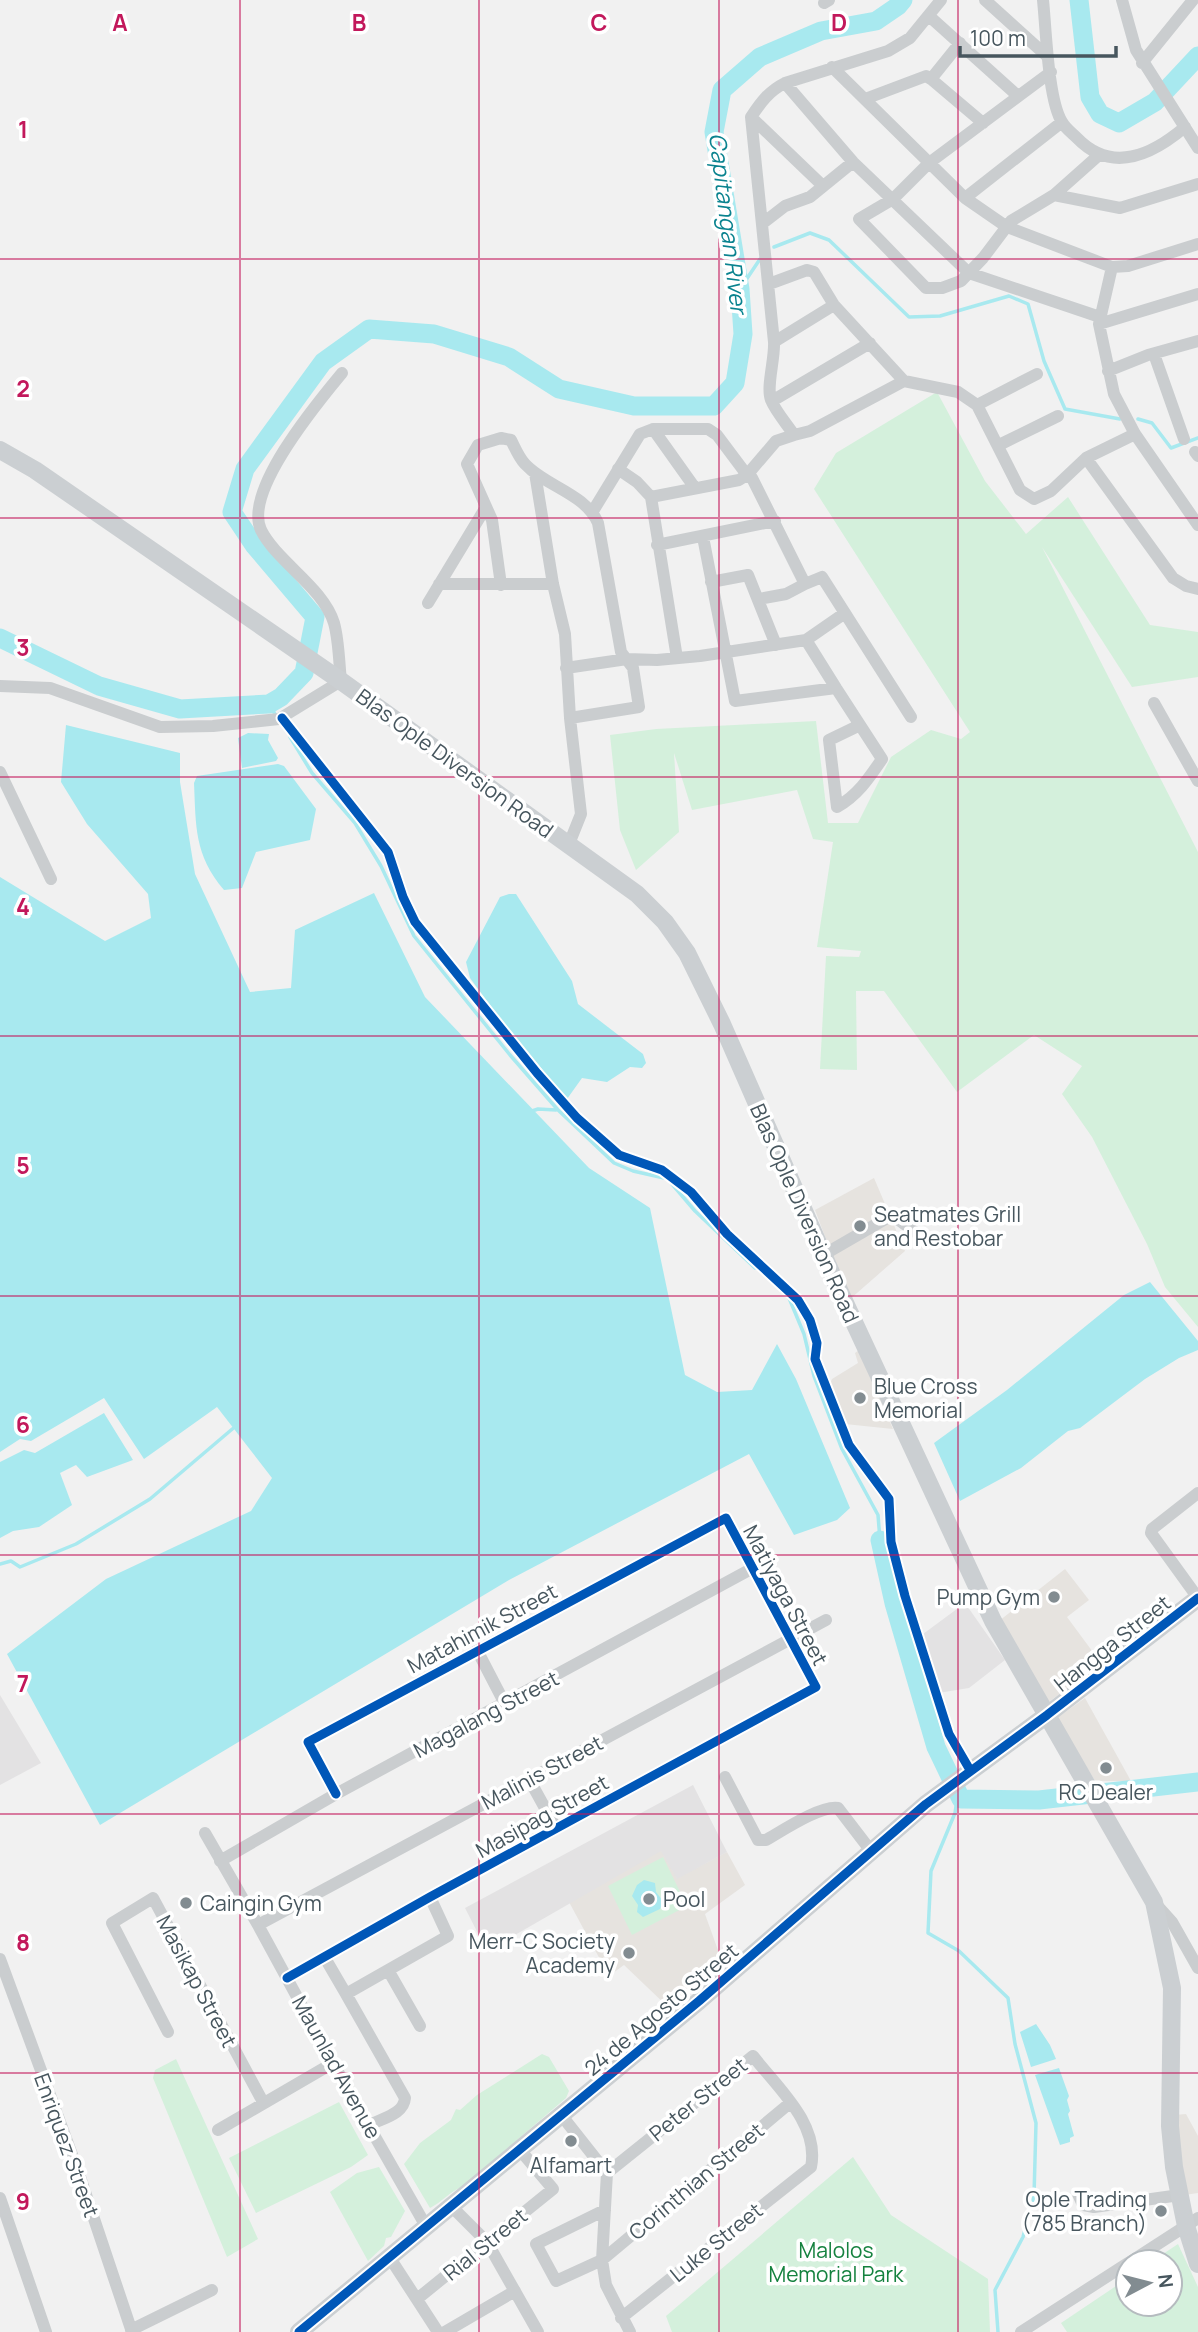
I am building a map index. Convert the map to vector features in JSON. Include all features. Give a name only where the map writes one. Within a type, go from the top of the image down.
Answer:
[{"type":"main road","name":"Blas Ople Diversion Road","points":[[0,450],[35,470],[304,656],[569,844],[637,894],[665,922],[687,953],[722,1024],[823,1255],[993,1621],[1154,1902],[1172,1988],[1170,2126],[1180,2194],[1192,2222],[1198,2264]]},
{"type":"main road","name":"Hangga Street","points":[[1047,1715],[1198,1598]]},
{"type":"main road","name":"24 de Agosto Street","points":[[299,2332],[699,2001],[935,1797],[1047,1715]]},
{"type":"street","points":[[793,435],[772,401],[769,388],[775,359],[774,342],[751,117],[773,89],[785,83],[888,51],[910,38],[941,0]]},
{"type":"street","points":[[985,0],[1048,57]]},
{"type":"street","points":[[1043,0],[1053,93],[1062,122],[1086,148],[1099,155],[1120,160],[1164,145],[1185,127]]},
{"type":"street","points":[[1122,0],[1142,63],[1198,148]]},
{"type":"street","points":[[1142,63],[1192,0]]},
{"type":"street","points":[[929,16],[1018,96]]},
{"type":"street","points":[[931,79],[960,43]]},
{"type":"street","points":[[832,67],[965,198],[1007,227],[1112,267],[1128,266],[1198,243]]},
{"type":"street","points":[[1051,72],[929,163],[893,199],[859,219],[926,288],[942,288],[961,281],[1011,221],[1054,195],[1099,155]]},
{"type":"street","points":[[865,99],[926,76],[982,123]]},
{"type":"street","points":[[785,83],[853,162],[969,273],[1099,320],[1198,294]]},
{"type":"street","points":[[751,117],[823,186]]},
{"type":"street","points":[[965,198],[1062,122]]},
{"type":"street","points":[[763,223],[785,206],[810,197],[853,162]]},
{"type":"street","points":[[1054,195],[1120,208],[1198,184]]},
{"type":"street","points":[[1112,267],[1099,320],[1114,394],[1135,434],[1197,522]]},
{"type":"street","points":[[769,284],[807,270],[814,272],[834,305],[904,382]]},
{"type":"street","points":[[774,342],[834,305]]},
{"type":"street","points":[[1108,371],[1198,341]]},
{"type":"street","points":[[772,401],[870,343]]},
{"type":"street","points":[[1154,354],[1184,439]]},
{"type":"street","points":[[0,686],[50,688],[160,727],[213,726],[280,718],[337,680],[334,622],[319,597],[261,529],[259,507],[266,481],[304,420],[342,373]]},
{"type":"street","points":[[977,405],[1037,374]]},
{"type":"street","points":[[651,497],[739,480],[747,475],[771,446],[793,435],[810,431],[904,382],[958,391],[977,405],[1020,490],[1034,499],[1051,491],[1086,458],[1135,434]]},
{"type":"street","points":[[999,445],[1058,416]]},
{"type":"street","points":[[653,429],[695,488]]},
{"type":"street","points":[[593,511],[640,434],[653,429],[708,429],[717,435],[752,478],[805,584]]},
{"type":"street","points":[[501,585],[492,520],[467,464],[478,445],[501,438],[511,440],[523,462],[535,473],[593,511],[598,523],[621,652],[634,668],[639,708],[570,718]]},
{"type":"street","points":[[1086,458],[1173,578],[1198,589]]},
{"type":"street","points":[[618,469],[651,497],[677,658]]},
{"type":"street","points":[[535,473],[565,634],[570,718],[581,814],[569,844]]},
{"type":"street","points":[[428,603],[486,507]]},
{"type":"street","points":[[657,545],[775,521]]},
{"type":"street","points":[[703,537],[735,701],[836,688]]},
{"type":"street","points":[[711,582],[748,575],[776,645]]},
{"type":"street","points":[[759,599],[786,594],[822,577],[911,717]]},
{"type":"street","points":[[439,584],[554,583]]},
{"type":"street","points":[[566,668],[627,659],[677,658],[806,640],[845,613]]},
{"type":"street","points":[[806,640],[882,759],[865,785],[837,807],[830,740],[860,725]]},
{"type":"street","points":[[1154,703],[1194,765],[1198,781]]},
{"type":"street","points":[[280,718],[388,852],[403,897],[415,922],[577,1118],[619,1156],[662,1170],[691,1192],[727,1234],[798,1300],[810,1320],[817,1343],[815,1359],[849,1445],[889,1499],[891,1542],[909,1609],[949,1734],[967,1773]]},
{"type":"street","points":[[0,772],[51,879]]},
{"type":"street","points":[[823,1255],[887,1218],[895,1218],[915,1232]]},
{"type":"street","points":[[1198,1493],[1152,1529],[1151,1533],[1198,1598]]},
{"type":"street","name":"Matiyaga Street","points":[[726,1518],[816,1687]]},
{"type":"street","name":"Matahimik Street","points":[[336,1794],[307,1742],[726,1518]]},
{"type":"street","name":"Magalang Street","points":[[219,1861],[336,1794],[753,1568]]},
{"type":"street","name":"Malinis Street","points":[[258,1924],[826,1620]]},
{"type":"street","points":[[477,1650],[505,1704]]},
{"type":"street","name":"Masipag Street","points":[[287,1978],[816,1687]]},
{"type":"street","points":[[725,1777],[758,1840],[766,1840],[834,1807],[838,1808],[871,1851]]},
{"type":"street","points":[[529,1779],[556,1828]]},
{"type":"street","name":"Maunlad Avenue","points":[[205,1833],[427,2228]]},
{"type":"street","points":[[346,1994],[448,1936],[430,1897]]},
{"type":"street","name":"Masikap Street","points":[[168,2032],[112,1923],[153,1898],[263,2102]]},
{"type":"street","points":[[1154,1902],[1172,1922],[1198,1968]]},
{"type":"street","points":[[325,1958],[405,2098],[401,2110],[370,2124]]},
{"type":"street","name":"Enriquez Street","points":[[0,1959],[78,2171],[132,2331]]},
{"type":"street","points":[[388,1970],[420,2025]]},
{"type":"street","name":"Peter Street","points":[[607,2172],[752,2056],[807,2126],[813,2145],[811,2167]]},
{"type":"street","points":[[218,2130],[333,2063]]},
{"type":"street","name":"Corinthian Street","points":[[605,2210],[536,2244],[556,2281],[602,2260],[790,2103]]},
{"type":"street","points":[[562,2116],[607,2172],[602,2260],[606,2285],[629,2332]]},
{"type":"street","name":"Rial Street","points":[[417,2299],[553,2189],[520,2150]]},
{"type":"street","name":"Luke Street","points":[[621,2318],[811,2167]]},
{"type":"street","points":[[1078,2194],[1083,2205],[1094,2207],[1180,2194]]},
{"type":"street","points":[[0,2198],[46,2332]]},
{"type":"street","points":[[452,2207],[487,2242],[538,2332]]},
{"type":"street","points":[[1152,2248],[1192,2222]]},
{"type":"street","points":[[390,2258],[438,2332]]},
{"type":"street","points":[[1021,2332],[1114,2273]]},
{"type":"street","points":[[132,2331],[212,2290]]},
{"type":"street","points":[[445,2332],[515,2291]]},
{"type":"shaded area","points":[[874,1178],[905,1251],[849,1300],[815,1210]]},
{"type":"shaded area","points":[[859,1350],[893,1429],[845,1424],[830,1384],[832,1379],[858,1363],[855,1353]]},
{"type":"shaded area","points":[[1065,1569],[1089,1600],[1067,1617],[1101,1663],[1046,1704],[999,1621]]},
{"type":"shaded area","points":[[965,1603],[1005,1660],[969,1688],[938,1693],[933,1665],[919,1637]]},
{"type":"shaded area","points":[[0,1695],[41,1763],[0,1785]]},
{"type":"shaded area","points":[[1085,1698],[1131,1781],[1095,1781],[1057,1718]]},
{"type":"shaded area","points":[[693,1785],[727,1852],[677,1879],[661,1851],[487,1951],[465,1908]]},
{"type":"shaded area","points":[[661,1850],[677,1878],[727,1852],[745,1885],[705,1914],[724,1967],[669,2008],[624,1965],[609,1976],[569,1902]]},
{"type":"shaded area","points":[[1186,2114],[1198,2136],[1198,2193],[1184,2195],[1174,2115]]},
{"type":"green space","points":[[937,392],[985,481],[1026,534],[1068,497],[1150,625],[1198,632],[1198,677],[1132,687],[1042,547],[1198,852],[1198,1327],[1165,1287],[1147,1244],[1092,1137],[1062,1094],[1082,1066],[1034,1035],[957,1092],[884,991],[856,991],[857,1070],[820,1069],[826,956],[859,957],[861,951],[817,947],[833,842],[813,839],[797,790],[692,810],[674,753],[679,832],[636,870],[620,830],[610,735],[656,729],[816,721],[828,823],[858,823],[891,757],[931,730],[961,739],[970,732],[814,489],[836,453]]},
{"type":"green space","points":[[663,1857],[687,1906],[632,1935],[608,1886]]},
{"type":"green space","points":[[542,2054],[549,2057],[569,2091],[566,2098],[462,2187],[430,2208],[404,2164],[420,2143],[451,2120],[456,2109],[460,2110],[477,2095]]},
{"type":"green space","points":[[176,2059],[258,2239],[227,2257],[153,2078],[155,2070]]},
{"type":"green space","points":[[339,2102],[368,2155],[351,2167],[256,2213],[229,2158]]},
{"type":"green space","name":"Malolos Memorial Park","points":[[853,2157],[891,2215],[988,2279],[990,2332],[672,2332],[666,2316]]},
{"type":"green space","points":[[379,2167],[405,2211],[391,2237],[386,2238],[384,2246],[368,2261],[330,2192],[357,2173]]},
{"type":"green space","points":[[1184,2257],[1198,2287],[1198,2332],[1067,2332],[1061,2323],[1114,2287],[1114,2318],[1184,2318]]},
{"type":"water","points":[[66,725],[180,753],[180,782],[195,874],[250,992],[291,988],[295,930],[374,893],[425,997],[589,1168],[650,1208],[685,1375],[717,1392],[752,1390],[777,1344],[796,1379],[850,1508],[837,1520],[794,1535],[749,1454],[509,1580],[100,1825],[7,1654],[106,1579],[251,1511],[272,1478],[217,1407],[144,1459],[104,1398],[31,1441],[20,1439],[0,1452],[0,877],[105,941],[151,918],[148,894],[87,824],[61,782]]},
{"type":"water","points":[[248,733],[269,734],[268,740],[278,758],[276,761],[242,768],[238,738]]},
{"type":"water","points":[[278,764],[284,766],[316,809],[310,840],[256,852],[242,888],[224,890],[207,865],[198,840],[194,783],[197,776]]},
{"type":"water","points":[[516,894],[572,981],[578,1004],[643,1054],[646,1063],[642,1068],[630,1067],[607,1082],[582,1078],[567,1099],[501,1020],[470,978],[466,962],[500,897]]},
{"type":"water","points":[[1150,1282],[1198,1341],[1198,1350],[1179,1358],[1145,1379],[1080,1428],[1068,1431],[1021,1468],[960,1501],[934,1443],[1007,1390],[1124,1295]]},
{"type":"water","points":[[104,1413],[133,1460],[87,1477],[76,1465],[60,1473],[72,1505],[39,1527],[13,1531],[0,1538],[0,1462],[24,1450],[35,1453]]},
{"type":"water","name":"Pool","points":[[644,1880],[655,1883],[656,1892],[663,1901],[660,1909],[643,1917],[637,1912],[638,1905],[632,1896],[637,1885]]},
{"type":"water","points":[[1036,2024],[1056,2059],[1031,2067],[1020,2032]]},
{"type":"water","points":[[1059,2068],[1069,2096],[1068,2114],[1074,2136],[1070,2138],[1070,2142],[1060,2145],[1035,2075]]},
{"type":"waterway","name":"Capitangan River","points":[[0,638],[99,686],[180,709],[269,704],[281,697],[304,673],[315,617],[254,545],[232,512],[245,469],[323,362],[369,329],[434,334],[509,357],[559,389],[634,406],[714,406],[735,383],[743,334],[740,289],[714,132],[722,90],[760,57],[821,31],[876,21],[903,0]]},
{"type":"waterway","name":"Capitangan River","points":[[1079,0],[1090,97],[1100,114],[1119,123],[1155,102],[1198,56]]},
{"type":"waterway","points":[[774,247],[810,233],[829,240],[909,317],[940,316],[1009,296],[1028,304],[1044,361],[1065,409],[1120,419]]},
{"type":"waterway","points":[[740,289],[760,259]]},
{"type":"waterway","points":[[1138,419],[1152,423],[1171,448],[1198,438]]},
{"type":"waterway","points":[[269,704],[276,716]]},
{"type":"waterway","points":[[290,737],[312,773],[355,823],[381,866],[414,936],[510,1055],[558,1110],[614,1163],[633,1171],[664,1178]]},
{"type":"waterway","points":[[532,1111],[556,1110]]},
{"type":"waterway","points":[[672,1184],[695,1211],[755,1268]]},
{"type":"waterway","points":[[789,1298],[804,1334],[814,1376],[842,1449],[878,1515],[880,1540]]},
{"type":"waterway","points":[[0,1564],[11,1561],[20,1567],[76,1544],[150,1499],[237,1425]]},
{"type":"waterway","points":[[880,1540],[894,1603],[936,1747],[961,1799],[1039,1800],[1198,1782]]},
{"type":"waterway","points":[[958,1793],[955,1813],[931,1871],[928,1933],[959,1951],[1008,1998],[1015,2044],[1036,2123],[1034,2196],[1023,2237],[995,2290],[998,2332]]},
{"type":"cycle path","points":[[282,718],[388,852],[403,897],[415,922],[537,1073],[577,1118],[619,1155],[662,1170],[691,1192],[727,1234],[798,1300],[810,1320],[817,1343],[815,1359],[849,1445],[889,1499],[891,1542],[905,1596],[949,1734],[970,1770]]},
{"type":"cycle path","points":[[287,1978],[816,1687],[726,1518],[308,1742],[336,1794]]},
{"type":"cycle path","points":[[299,2332],[699,2001],[926,1804],[1047,1715],[1198,1598]]},
{"type":"place","name":"Seatmates Grill and Restobar","points":[[860,1226]]},
{"type":"place","name":"Blue Cross Memorial","points":[[860,1398]]},
{"type":"place","name":"Pump Gym","points":[[1054,1597]]},
{"type":"place","name":"RC Dealer","points":[[1106,1768]]},
{"type":"place","name":"Pool","points":[[649,1899]]},
{"type":"place","name":"Caingin Gym","points":[[186,1903]]},
{"type":"place","name":"Merr-C Society Academy","points":[[629,1953]]},
{"type":"place","name":"Alfamart","points":[[571,2141]]},
{"type":"place","name":"Ople Trading (785 Branch)","points":[[1161,2211]]}]
